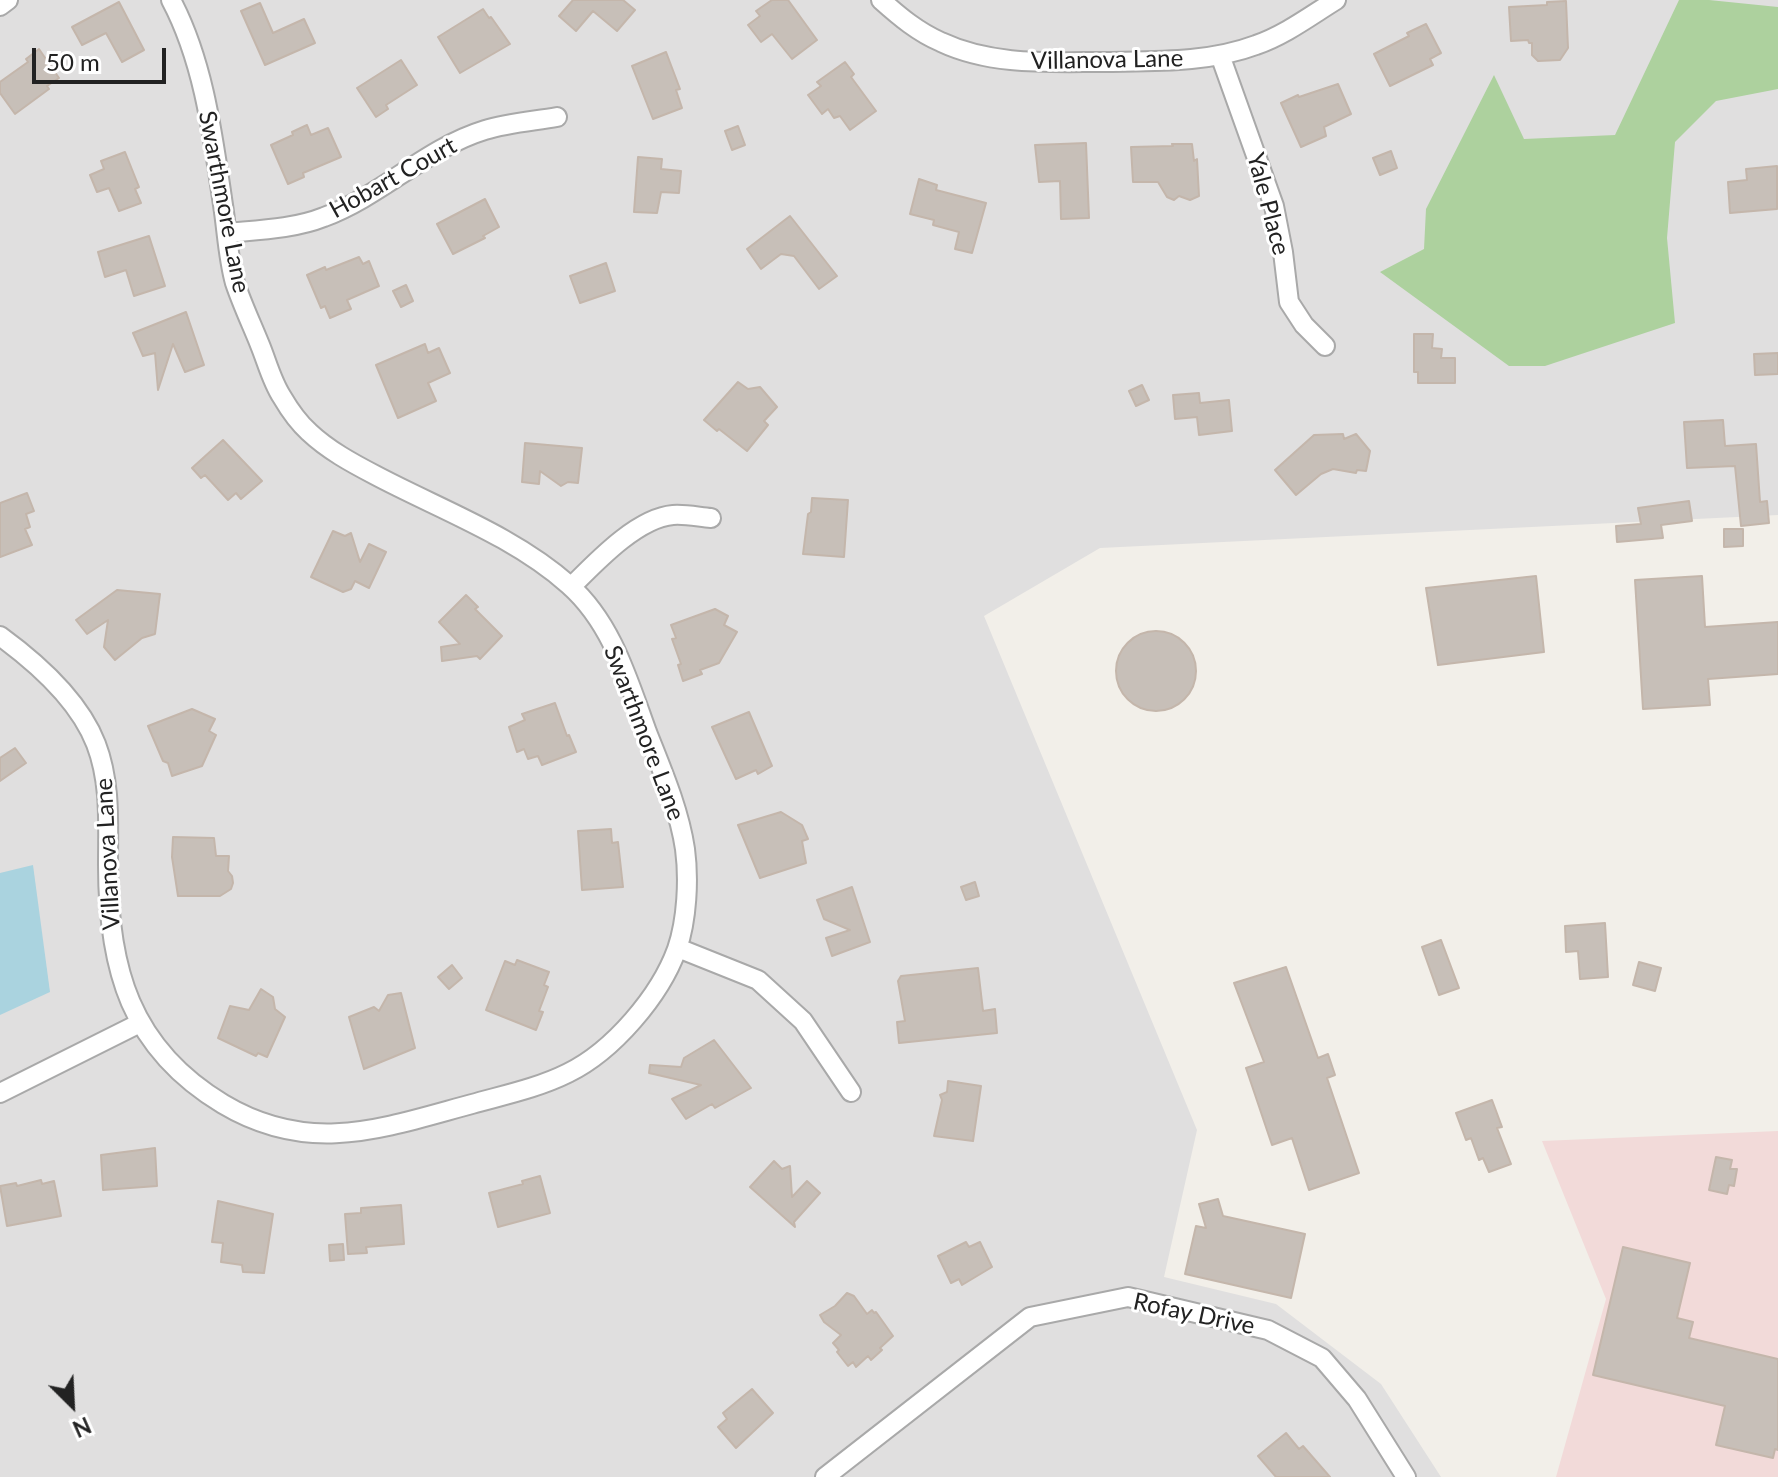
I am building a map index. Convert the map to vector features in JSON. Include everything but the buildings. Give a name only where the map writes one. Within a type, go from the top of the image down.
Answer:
[{"type":"street","points":[[0,6],[8,0]]},
{"type":"street","name":"Swarthmore Lane","points":[[171,0],[197,68],[214,144],[235,281],[278,392],[308,431],[344,459],[523,552],[571,587],[596,617],[617,652],[675,808],[685,850],[687,880],[678,948],[656,989],[622,1032],[570,1073],[530,1088],[366,1132],[331,1134],[290,1131],[260,1122],[223,1104],[195,1084]]},
{"type":"street","name":"Villanova Lane","points":[[881,0],[907,23],[942,43],[982,55],[1012,60],[1168,61],[1220,55],[1255,45],[1287,31],[1336,0]]},
{"type":"street","name":"Yale Place","points":[[1220,55],[1274,206],[1289,302],[1304,325],[1325,346]]},
{"type":"street","name":"Hobart Court","points":[[227,233],[320,219],[357,203],[446,147],[485,129],[557,117]]},
{"type":"street","points":[[571,587],[604,554],[657,519],[674,515],[711,518]]},
{"type":"street","name":"Villanova Lane","points":[[0,636],[47,675],[74,706],[94,738],[104,769],[108,804],[108,906],[124,987],[140,1023],[157,1050],[195,1084]]},
{"type":"street","points":[[678,948],[758,980],[803,1021],[851,1092]]},
{"type":"street","points":[[0,1093],[140,1023]]},
{"type":"street","name":"Rofay Drive","points":[[825,1477],[1030,1317],[1128,1297],[1268,1330],[1322,1358],[1357,1399],[1406,1477]]},
{"type":"shaded area","points":[[0,0],[1778,0],[1778,515],[1100,548],[984,616],[1197,1130],[1164,1277],[1276,1304],[1381,1384],[1441,1477],[0,1477]]},
{"type":"shaded area","points":[[1778,1131],[1778,1477],[1556,1477],[1606,1299],[1542,1141]]},
{"type":"green space","points":[[1679,0],[1778,7],[1778,89],[1716,101],[1675,142],[1667,238],[1675,323],[1545,366],[1509,366],[1380,272],[1424,249],[1426,209],[1494,75],[1524,139],[1615,135]]},
{"type":"water","points":[[33,865],[50,992],[0,1015],[0,873]]}]
